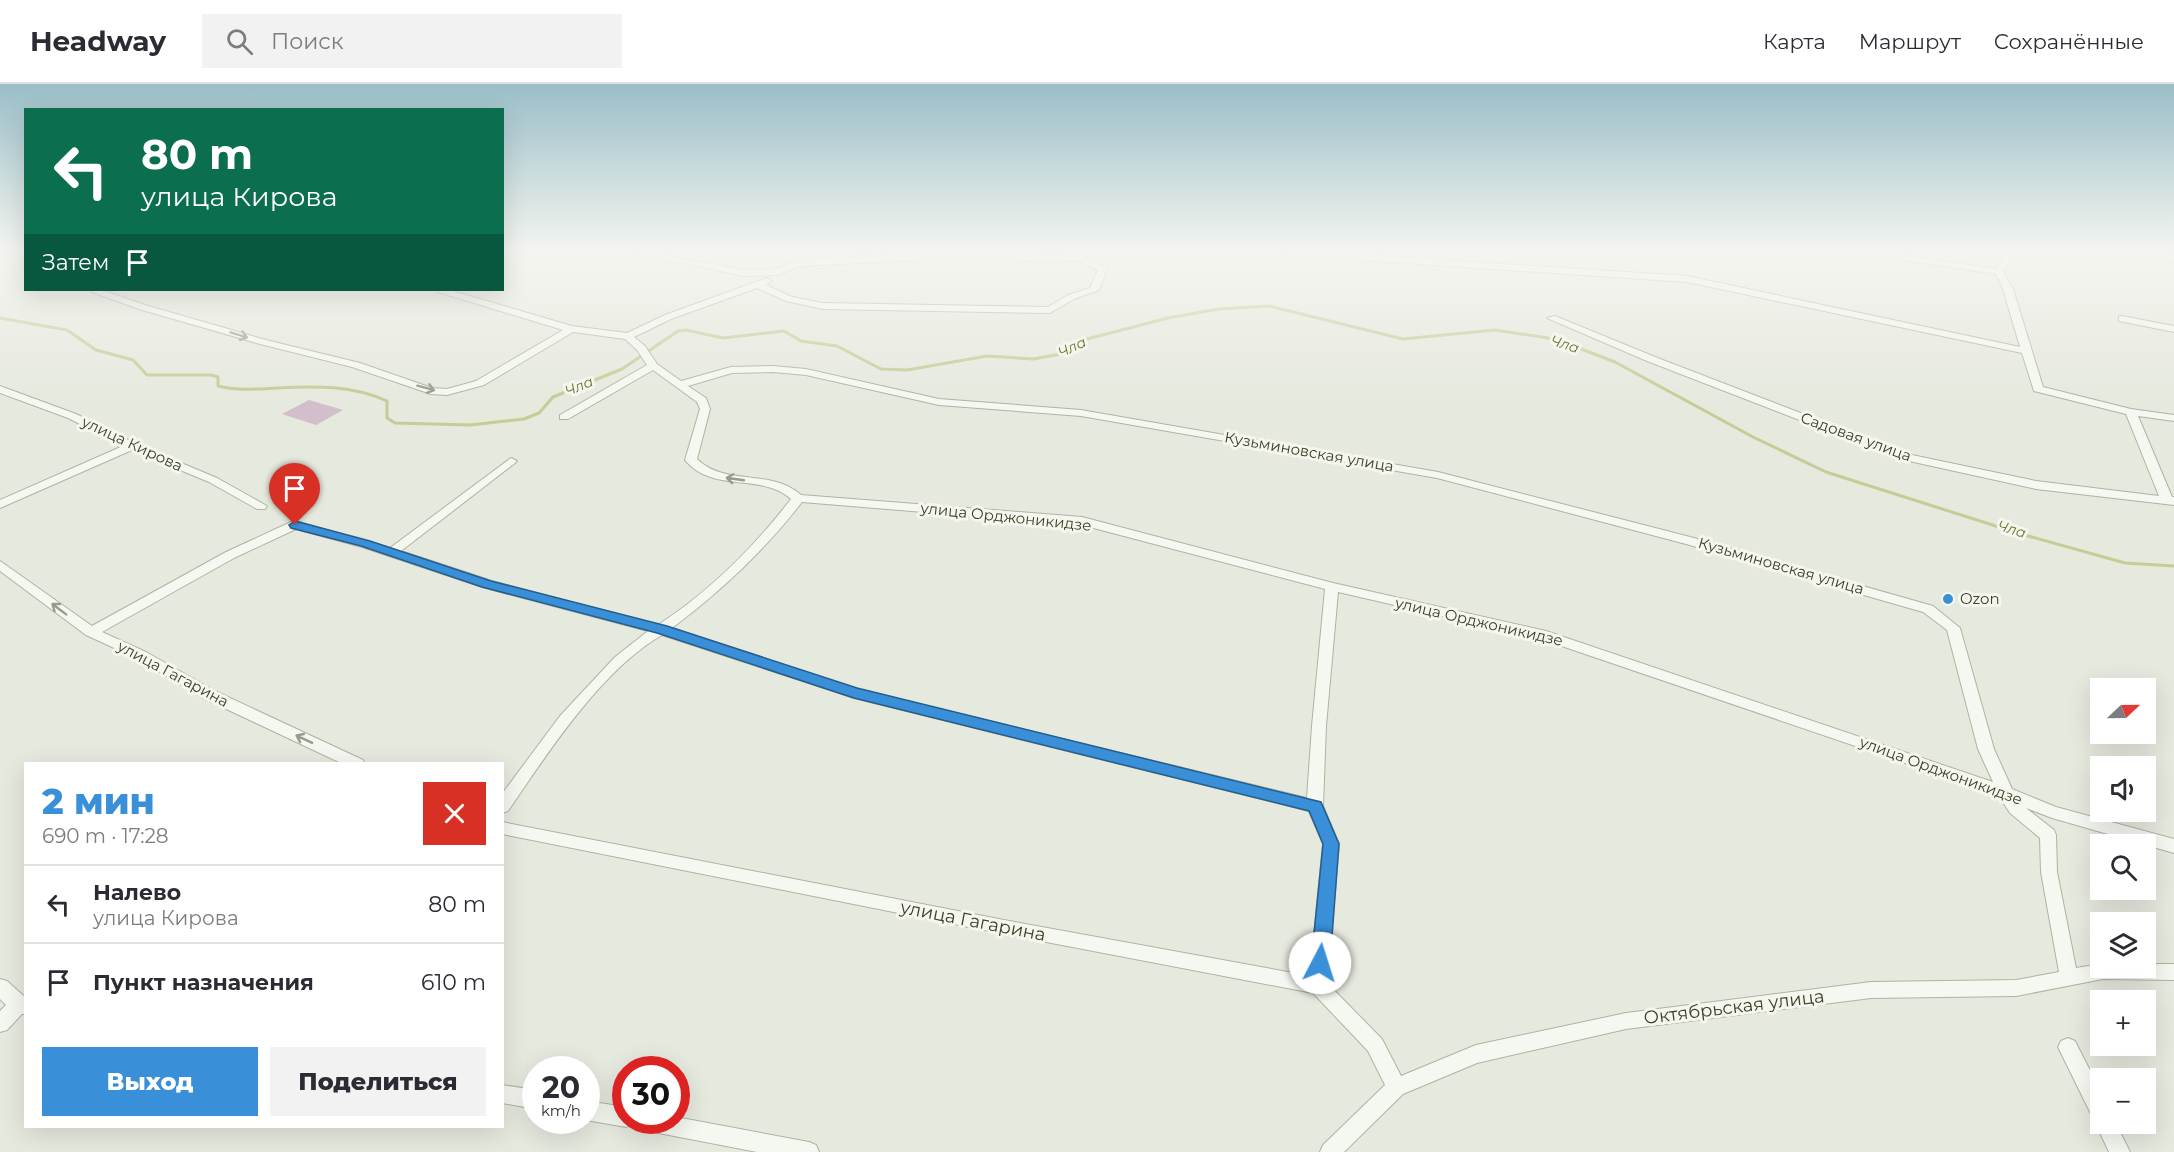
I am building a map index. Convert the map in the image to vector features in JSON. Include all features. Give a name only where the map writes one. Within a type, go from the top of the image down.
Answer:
[{"type":"street","points":[[125,301],[439,391],[465,388],[480,383],[571,329]]},
{"type":"street","points":[[477,301],[571,329],[627,336],[668,316],[713,301]]},
{"type":"street","points":[[798,301],[823,306],[1050,310],[1065,301]]},
{"type":"street","points":[[1790,301],[2027,351]]},
{"type":"street","points":[[2012,301],[2038,389],[2132,412],[2174,418]]},
{"type":"street","name":"Садовая улица","points":[[1552,318],[1651,360],[1904,457],[2036,485],[2170,500]]},
{"type":"street","points":[[2122,319],[2174,329]]},
{"type":"street","name":"улица Орджоникидзе","points":[[627,336],[641,348],[653,366],[702,400],[705,409],[691,460],[697,469],[711,476],[779,486],[805,498],[1082,521],[1332,587],[1540,634],[1970,779],[2052,812],[2174,846]]},
{"type":"street","points":[[564,417],[653,366]]},
{"type":"street","name":"Кузьминовская улица","points":[[679,385],[731,370],[773,369],[806,372],[939,402],[1081,412],[1292,448],[1449,478],[1690,541],[1928,609],[1953,628],[1986,749],[2006,794]]},
{"type":"street","name":"улица Кирова","points":[[0,389],[72,416],[132,446],[213,480],[261,506]]},
{"type":"street","points":[[2132,412],[2170,500]]},
{"type":"street","points":[[0,504],[132,446]]},
{"type":"street","points":[[392,552],[511,461]]},
{"type":"street","points":[[504,804],[538,754],[600,683],[641,641],[662,630],[730,576],[795,495]]},
{"type":"street","points":[[90,632],[230,555],[295,525],[392,552],[487,584],[662,630],[854,693],[1315,806]]},
{"type":"street","name":"улица Гагарина","points":[[0,565],[90,632],[141,656],[210,695],[354,762]]},
{"type":"street","points":[[1332,587],[1319,726],[1315,806],[1331,844],[1318,986],[1375,1046],[1396,1087]]},
{"type":"street","points":[[2006,794],[2016,809],[2048,834],[2049,872],[2068,978]]},
{"type":"street","name":"улица Гагарина","points":[[504,828],[1015,930],[1318,986]]},
{"type":"street","name":"Октябрьская улица","points":[[1330,1152],[1396,1087],[1476,1054],[1626,1021],[1871,990],[2016,988],[2103,971],[2174,972]]},
{"type":"street","points":[[0,987],[22,1006],[0,1024]]},
{"type":"street","points":[[2068,1047],[2090,1092]]},
{"type":"street","points":[[504,1094],[522,1098]]},
{"type":"street","points":[[690,1129],[809,1152]]},
{"type":"street","points":[[2111,1134],[2120,1152]]},
{"type":"shaded area","points":[[309,400],[343,410],[316,425],[282,414]]},
{"type":"waterway","name":"Чла","points":[[0,318],[67,330],[96,350],[133,360],[147,375],[211,375],[218,377],[218,386],[225,388],[347,389],[387,401],[387,418],[395,423],[470,425],[524,419],[539,413],[553,397],[622,369],[678,331],[686,330],[723,338],[784,331],[801,341],[837,346],[881,369],[907,370],[987,356],[1033,359],[1061,354],[1083,340],[1168,318],[1219,309],[1269,306],[1403,339],[1495,330],[1555,339],[1615,362],[1753,437],[1826,472],[2021,534],[2125,563],[2174,566]]},
{"type":"place","name":"Ozon","points":[[1948,599]]},
{"type":"route","points":[[295,525],[366,544],[487,584],[662,630],[854,693],[1315,806],[1331,844],[1320,963]]}]
